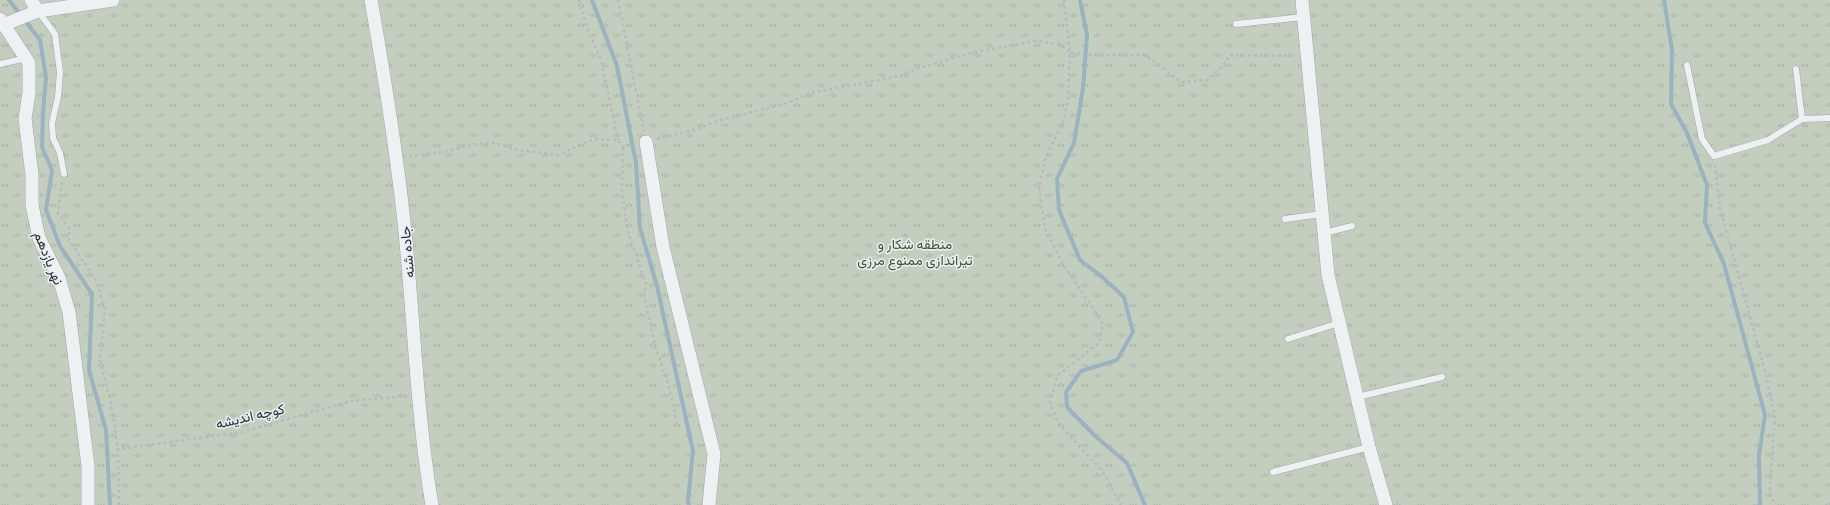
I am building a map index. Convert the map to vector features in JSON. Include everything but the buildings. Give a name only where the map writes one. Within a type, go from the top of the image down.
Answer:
[{"type":"street","points":[[5,22],[33,8],[113,0]]},
{"type":"street","name":"جاده شنه","points":[[371,0],[388,93],[404,222],[418,394],[424,454],[432,505]]},
{"type":"street","points":[[1302,0],[1328,275],[1369,447],[1386,505]]},
{"type":"street","name":"نهر یازدهم","points":[[5,22],[29,63],[29,92],[25,119],[32,175],[32,205],[39,238],[58,278],[68,312],[88,466],[88,505]]},
{"type":"street","points":[[646,142],[663,248],[714,454],[709,505]]},
{"type":"lane","points":[[33,8],[55,34],[60,72],[58,97],[52,123],[53,138],[60,153],[64,174]]},
{"type":"lane","points":[[1236,24],[1303,17]]},
{"type":"lane","points":[[0,64],[26,58]]},
{"type":"lane","points":[[1687,65],[1702,139],[1714,156],[1768,140],[1802,119],[1830,118]]},
{"type":"lane","points":[[1796,69],[1802,119]]},
{"type":"lane","points":[[1285,219],[1322,214]]},
{"type":"lane","points":[[1324,233],[1352,226]]},
{"type":"lane","points":[[1288,338],[1340,323]]},
{"type":"lane","points":[[1357,397],[1442,378]]},
{"type":"lane","points":[[1273,472],[1369,447]]},
{"type":"path","points":[[579,0],[587,28],[602,60],[618,140],[624,147],[622,187],[628,229],[646,284],[644,295],[656,349],[667,380],[677,422]]},
{"type":"path","points":[[618,0],[646,142],[788,103],[810,93],[900,76],[912,70],[975,52],[1035,41],[1059,44],[1070,53],[1099,55],[1145,55],[1181,82],[1207,80],[1224,65],[1230,56],[1307,56]]},
{"type":"path","points":[[1064,0],[1070,53],[1068,99],[1063,123],[1046,156],[1039,187],[1045,230],[1066,269],[1103,324],[1099,343],[1057,376],[1050,402],[1058,424],[1103,472],[1121,505]]},
{"type":"path","points":[[396,157],[444,152],[474,144],[496,143],[512,149],[558,155],[594,139],[618,140]]},
{"type":"path","points":[[1714,156],[1720,208],[1766,375],[1775,417],[1770,489],[1774,505]]},
{"type":"path","points":[[64,174],[58,214],[69,228],[69,240],[96,280],[105,309],[100,361],[111,403],[118,449],[119,505]]},
{"type":"path","name":"کوچه اندیشه","points":[[118,449],[242,432],[351,402],[418,394]]},
{"type":"green space","name":"منطقه شکار و تیراندازی ممنوع مرزی","points":[[0,0],[1830,0],[1830,505],[0,505]]},
{"type":"waterway","points":[[9,0],[40,40],[46,77],[42,147],[52,170],[46,210],[60,246],[92,294],[89,370],[106,430],[110,505]]},
{"type":"waterway","points":[[592,0],[617,66],[636,163],[640,228],[657,286],[693,451],[688,501],[689,505]]},
{"type":"waterway","points":[[1080,0],[1087,35],[1083,88],[1074,143],[1057,179],[1059,210],[1080,260],[1101,276],[1124,297],[1133,332],[1117,360],[1081,371],[1066,392],[1067,407],[1095,436],[1127,463],[1145,505]]},
{"type":"waterway","points":[[1664,0],[1672,50],[1671,104],[1687,133],[1707,185],[1705,223],[1724,264],[1765,415],[1759,455],[1760,505]]}]
